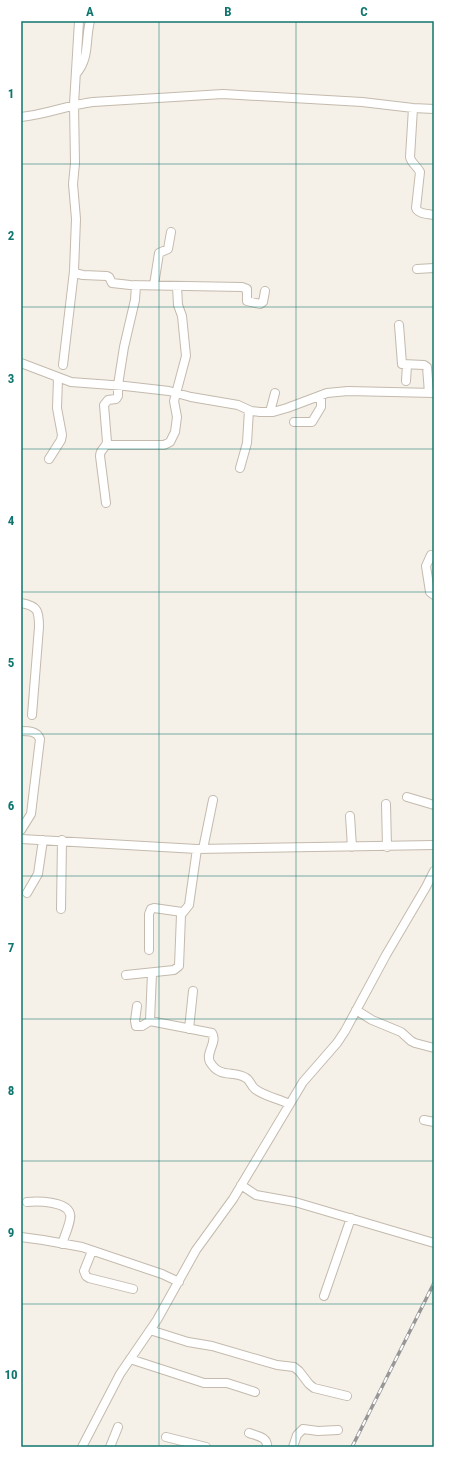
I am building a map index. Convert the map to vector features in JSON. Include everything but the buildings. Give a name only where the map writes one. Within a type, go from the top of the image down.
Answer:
[{"type":"street","points":[[63,365],[74,273],[76,219],[73,184],[75,163],[74,104],[79,21]]},
{"type":"street","points":[[76,74],[82,67],[85,59],[90,21]]},
{"type":"street","points":[[21,117],[52,111],[74,104],[224,94],[362,102],[434,109]]},
{"type":"street","points":[[413,108],[410,157],[411,161],[420,172],[416,208],[420,212],[434,215]]},
{"type":"street","points":[[154,285],[158,253],[168,249],[171,232]]},
{"type":"street","points":[[417,269],[434,268]]},
{"type":"street","points":[[74,273],[80,275],[107,276],[112,283],[136,285],[242,287],[247,289],[247,301],[260,304],[263,302],[265,291]]},
{"type":"street","points":[[107,445],[104,405],[108,400],[118,398],[118,385],[135,300],[136,285]]},
{"type":"street","points":[[106,503],[100,456],[101,450],[107,445],[159,445],[170,442],[175,432],[177,417],[174,404],[186,356],[182,316],[178,305],[177,286]]},
{"type":"street","points":[[21,363],[58,378],[78,384],[118,385],[169,390],[238,405],[249,410],[260,412],[270,412],[287,408],[327,393],[348,391],[431,393],[427,367],[424,365],[402,364],[399,325]]},
{"type":"street","points":[[406,381],[407,364]]},
{"type":"street","points":[[49,459],[61,440],[62,435],[57,408],[58,378]]},
{"type":"street","points":[[270,412],[275,393]]},
{"type":"street","points":[[294,422],[312,422],[321,407],[320,396]]},
{"type":"street","points":[[240,468],[247,443],[249,410]]},
{"type":"street","points":[[431,555],[426,566],[430,592],[434,595]]},
{"type":"street","points":[[21,603],[30,604],[36,608],[39,615],[32,715]]},
{"type":"street","points":[[21,731],[35,732],[40,739],[31,814],[21,830]]},
{"type":"street","points":[[407,797],[434,806]]},
{"type":"street","points":[[126,975],[174,970],[179,966],[182,912],[189,905],[200,849],[213,800]]},
{"type":"street","points":[[386,804],[386,847]]},
{"type":"street","points":[[350,816],[352,847]]},
{"type":"street","points":[[21,839],[62,840],[200,849],[434,846]]},
{"type":"street","points":[[27,893],[38,874],[43,840]]},
{"type":"street","points":[[61,909],[62,840]]},
{"type":"street","points":[[82,1447],[116,1382],[150,1330],[179,1282],[196,1250],[225,1211],[303,1082],[337,1043],[434,871]]},
{"type":"street","points":[[149,950],[149,914],[151,909],[154,908],[182,912]]},
{"type":"street","points":[[150,1022],[152,973]]},
{"type":"street","points":[[189,1029],[193,991]]},
{"type":"street","points":[[137,1006],[135,1021],[136,1026],[142,1026],[150,1022],[212,1033],[214,1036],[208,1057],[210,1062],[216,1068],[228,1074],[236,1074],[247,1078],[256,1090],[289,1104]]},
{"type":"street","points":[[356,1010],[372,1020],[401,1032],[411,1041],[434,1048]]},
{"type":"street","points":[[424,1120],[434,1122]]},
{"type":"street","points":[[240,1185],[256,1195],[295,1202],[434,1243]]},
{"type":"street","points":[[27,1202],[50,1202],[66,1208],[69,1212],[70,1218],[62,1244]]},
{"type":"street","points":[[324,1296],[351,1218]]},
{"type":"street","points":[[21,1237],[76,1246],[162,1274],[179,1282]]},
{"type":"street","points":[[92,1251],[84,1271],[86,1276],[133,1289]]},
{"type":"street","points":[[150,1330],[188,1342],[212,1346],[277,1365],[294,1367],[314,1388],[347,1396]]},
{"type":"street","points":[[130,1359],[204,1383],[221,1382],[255,1392]]},
{"type":"street","points":[[110,1447],[118,1427]]},
{"type":"street","points":[[293,1447],[297,1435],[303,1429],[318,1431],[338,1430]]},
{"type":"street","points":[[250,1433],[266,1440],[268,1442],[267,1447]]},
{"type":"street","points":[[166,1437],[206,1447]]},
{"type":"railway","points":[[352,1447],[434,1283]]}]
